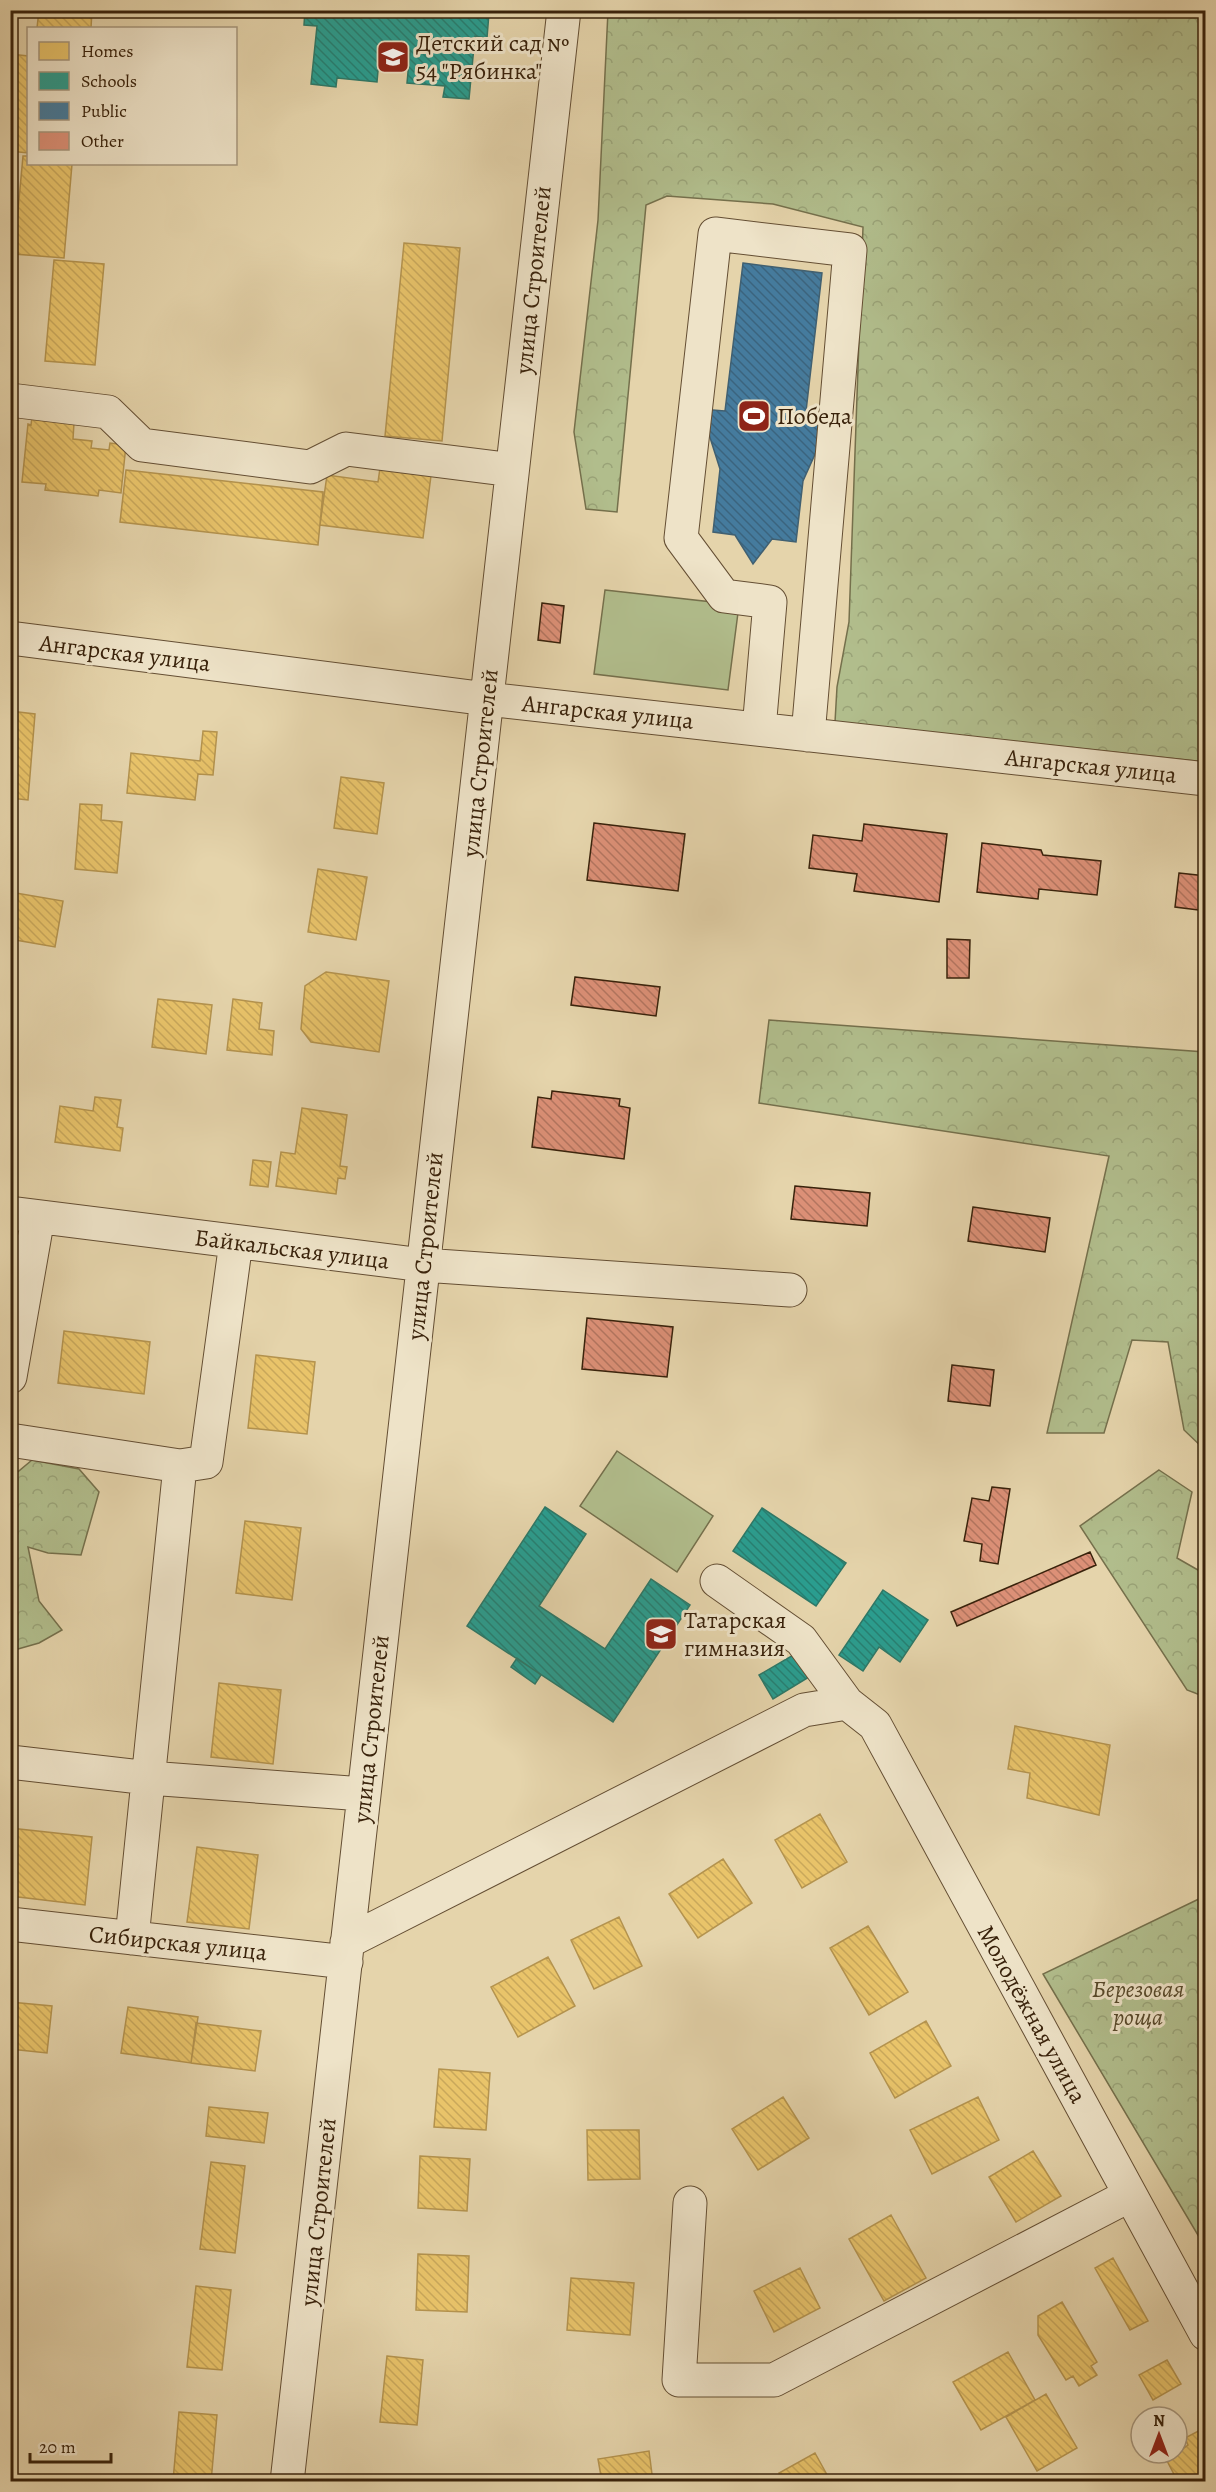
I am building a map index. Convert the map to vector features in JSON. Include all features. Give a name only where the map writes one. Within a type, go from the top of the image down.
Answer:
[{"type":"street","name":"улица Строителей","points":[[287,2481],[564,10]]},
{"type":"street","points":[[759,729],[770,602],[724,596],[681,538],[715,234],[850,250],[808,735]]},
{"type":"street","points":[[10,400],[108,412],[142,446],[310,466],[346,449],[512,470]]},
{"type":"street","name":"Ангарская улица","points":[[10,638],[487,699],[1206,779]]},
{"type":"street","points":[[10,1377],[24,1215]]},
{"type":"street","name":"Байкальская улица","points":[[24,1215],[423,1265],[790,1290]]},
{"type":"street","points":[[10,1440],[180,1466],[206,1462],[236,1242]]},
{"type":"street","points":[[132,1938],[180,1466]]},
{"type":"street","name":"Молодёжная улица","points":[[717,1581],[801,1640],[847,1703],[875,1725],[1206,2334]]},
{"type":"street","points":[[346,1952],[804,1710],[847,1703]]},
{"type":"street","points":[[10,1762],[149,1778],[363,1794]]},
{"type":"street","name":"Сибирская улица","points":[[10,1924],[132,1938],[346,1952]]},
{"type":"street","points":[[690,2203],[679,2380],[774,2380],[1130,2195]]},
{"type":"green space","points":[[608,11],[1205,11],[1205,762],[835,722],[837,687],[849,622],[863,227],[773,204],[667,196],[646,205],[617,512],[586,509],[574,432],[598,220]]},
{"type":"green space","points":[[605,590],[739,605],[728,690],[594,674]]},
{"type":"green space","points":[[769,1020],[1205,1052],[1205,1450],[1184,1430],[1168,1342],[1132,1340],[1104,1433],[1047,1433],[1109,1156],[759,1103]]},
{"type":"green space","points":[[617,1451],[713,1516],[677,1572],[580,1506]]},
{"type":"green space","points":[[32,1460],[79,1469],[99,1492],[81,1555],[48,1553],[28,1547],[39,1601],[62,1630],[39,1643],[11,1651],[11,1486],[13,1476]]},
{"type":"green space","points":[[1159,1470],[1192,1492],[1177,1558],[1205,1574],[1205,1697],[1187,1690],[1080,1526]]},
{"type":"green space","name":"Березовая роща","points":[[1205,1896],[1205,2247],[1043,1974]]},
{"type":"building: Homes","points":[[39,10],[92,10],[91,27],[37,27]]},
{"type":"building: Homes","points":[[10,54],[27,56],[27,153],[10,151]]},
{"type":"building: Homes","points":[[23,156],[27,156],[27,165],[72,165],[64,258],[14,254]]},
{"type":"building: Homes","points":[[404,243],[460,248],[442,441],[385,436]]},
{"type":"building: Homes","points":[[54,260],[104,264],[95,365],[45,361]]},
{"type":"building: Homes","points":[[33,409],[74,423],[73,439],[92,441],[91,448],[109,450],[110,443],[126,445],[121,493],[99,490],[98,496],[45,490],[46,484],[22,482],[28,424],[31,425]]},
{"type":"building: Homes","points":[[382,454],[433,460],[423,538],[320,525],[327,475],[378,482]]},
{"type":"building: Homes","points":[[126,470],[323,492],[318,545],[120,522]]},
{"type":"building: Homes","points":[[10,711],[35,714],[28,800],[10,798]]},
{"type":"building: Homes","points":[[203,731],[217,732],[213,775],[198,774],[195,800],[127,793],[131,753],[200,761]]},
{"type":"building: Homes","points":[[341,777],[384,783],[377,834],[334,828]]},
{"type":"building: Homes","points":[[80,804],[102,805],[101,820],[122,822],[117,873],[75,869]]},
{"type":"building: Homes","points":[[318,869],[367,877],[356,940],[308,932]]},
{"type":"building: Homes","points":[[10,892],[63,901],[55,947],[10,939]]},
{"type":"building: Homes","points":[[326,972],[389,981],[379,1052],[311,1042],[301,1029],[305,986]]},
{"type":"building: Homes","points":[[158,999],[212,1005],[206,1054],[152,1047]]},
{"type":"building: Homes","points":[[233,999],[262,1003],[259,1029],[274,1031],[272,1055],[227,1050]]},
{"type":"building: Homes","points":[[95,1097],[121,1100],[117,1127],[123,1128],[120,1151],[55,1142],[60,1106],[93,1111]]},
{"type":"building: Homes","points":[[302,1108],[347,1115],[340,1166],[347,1167],[345,1179],[338,1178],[336,1194],[276,1186],[281,1152],[295,1154]]},
{"type":"building: Homes","points":[[253,1160],[271,1162],[268,1187],[250,1185]]},
{"type":"building: Homes","points":[[64,1331],[150,1342],[144,1394],[58,1383]]},
{"type":"building: Homes","points":[[256,1355],[315,1362],[307,1434],[248,1428]]},
{"type":"building: Homes","points":[[245,1521],[301,1528],[292,1600],[236,1593]]},
{"type":"building: Homes","points":[[219,1683],[281,1690],[273,1764],[211,1757]]},
{"type":"building: Homes","points":[[1015,1726],[1110,1745],[1099,1815],[1027,1798],[1030,1773],[1008,1769]]},
{"type":"building: Homes","points":[[820,1814],[847,1862],[802,1888],[775,1840]]},
{"type":"building: Homes","points":[[10,1828],[92,1837],[85,1905],[10,1896]]},
{"type":"building: Homes","points":[[197,1847],[258,1855],[249,1929],[187,1922]]},
{"type":"building: Homes","points":[[723,1859],[752,1903],[698,1938],[669,1894]]},
{"type":"building: Homes","points":[[619,1917],[642,1966],[594,1989],[571,1940]]},
{"type":"building: Homes","points":[[868,1926],[908,1992],[869,2015],[830,1948]]},
{"type":"building: Homes","points":[[548,1957],[575,2006],[518,2037],[491,1987]]},
{"type":"building: Homes","points":[[10,2002],[52,2006],[47,2053],[10,2049]]},
{"type":"building: Homes","points":[[128,2007],[198,2017],[191,2063],[121,2053]]},
{"type":"building: Homes","points":[[926,2021],[951,2066],[895,2098],[870,2053]]},
{"type":"building: Homes","points":[[196,2023],[261,2031],[255,2071],[191,2063]]},
{"type":"building: Homes","points":[[439,2069],[490,2073],[486,2130],[434,2127]]},
{"type":"building: Homes","points":[[783,2097],[809,2138],[758,2170],[732,2129]]},
{"type":"building: Homes","points":[[978,2097],[999,2140],[932,2174],[910,2130]]},
{"type":"building: Homes","points":[[209,2107],[268,2113],[264,2143],[206,2136]]},
{"type":"building: Homes","points":[[587,2130],[639,2130],[640,2179],[588,2180]]},
{"type":"building: Homes","points":[[1033,2151],[1061,2196],[1016,2222],[989,2177]]},
{"type":"building: Homes","points":[[420,2156],[470,2159],[467,2211],[418,2208]]},
{"type":"building: Homes","points":[[211,2162],[245,2166],[235,2253],[200,2249]]},
{"type":"building: Homes","points":[[891,2215],[926,2278],[884,2301],[849,2239]]},
{"type":"building: Homes","points":[[418,2254],[469,2256],[467,2312],[416,2310]]},
{"type":"building: Homes","points":[[1113,2258],[1148,2321],[1130,2330],[1095,2268]]},
{"type":"building: Homes","points":[[800,2268],[820,2308],[774,2332],[754,2291]]},
{"type":"building: Homes","points":[[571,2278],[634,2283],[630,2335],[567,2330]]},
{"type":"building: Homes","points":[[196,2286],[231,2290],[222,2370],[187,2367]]},
{"type":"building: Homes","points":[[1062,2302],[1097,2362],[1091,2366],[1097,2375],[1079,2386],[1073,2376],[1066,2380],[1038,2335],[1038,2316]]},
{"type":"building: Homes","points":[[1008,2352],[1035,2400],[981,2430],[953,2382]]},
{"type":"building: Homes","points":[[387,2356],[423,2360],[417,2425],[380,2422]]},
{"type":"building: Homes","points":[[1167,2360],[1181,2384],[1153,2400],[1139,2375]]},
{"type":"building: Homes","points":[[1046,2394],[1077,2448],[1037,2471],[1006,2417]]},
{"type":"building: Homes","points":[[179,2412],[217,2415],[211,2482],[173,2481]]},
{"type":"building: Homes","points":[[1206,2427],[1206,2482],[1178,2482],[1169,2465],[1189,2465],[1189,2436]]},
{"type":"building: Homes","points":[[649,2451],[653,2482],[602,2482],[598,2459]]},
{"type":"building: Homes","points":[[815,2453],[831,2482],[784,2482],[779,2473]]},
{"type":"building: Schools","points":[[305,10],[489,13],[487,38],[475,36],[469,99],[443,97],[445,86],[407,83],[410,51],[380,48],[377,82],[337,78],[336,87],[311,84],[317,26],[304,25]]},
{"type":"building: Schools","points":[[545,1507],[586,1534],[539,1606],[605,1649],[651,1579],[690,1605],[613,1722],[467,1626]]},
{"type":"building: Schools","points":[[762,1508],[846,1563],[816,1606],[733,1551]]},
{"type":"building: Schools","points":[[883,1590],[928,1620],[900,1662],[879,1647],[863,1671],[839,1655]]},
{"type":"building: Schools","points":[[795,1654],[809,1677],[773,1699],[759,1675]]},
{"type":"building: Schools","points":[[517,1658],[541,1675],[535,1684],[511,1667]]},
{"type":"building: Public","name":"Победа","points":[[743,263],[822,273],[805,420],[829,423],[803,481],[796,542],[772,539],[753,564],[735,535],[713,532],[720,469],[701,409],[725,411]]},
{"type":"building: Other","points":[[542,603],[564,606],[560,643],[538,640]]},
{"type":"building: Other","points":[[594,823],[685,834],[678,891],[587,880]]},
{"type":"building: Other","points":[[864,824],[947,834],[939,902],[854,891],[857,874],[809,868],[813,835],[862,841]]},
{"type":"building: Other","points":[[982,843],[1041,850],[1043,855],[1101,861],[1097,895],[1039,889],[1038,899],[977,892]]},
{"type":"building: Other","points":[[1179,873],[1206,876],[1206,911],[1175,907]]},
{"type":"building: Other","points":[[947,939],[970,940],[969,978],[947,978]]},
{"type":"building: Other","points":[[575,977],[660,987],[656,1016],[571,1005]]},
{"type":"building: Other","points":[[552,1091],[620,1099],[619,1106],[630,1108],[624,1159],[532,1147],[538,1097],[551,1099]]},
{"type":"building: Other","points":[[795,1186],[870,1193],[867,1226],[791,1219]]},
{"type":"building: Other","points":[[973,1207],[1050,1218],[1045,1252],[968,1241]]},
{"type":"building: Other","points":[[587,1318],[673,1327],[667,1377],[582,1369]]},
{"type":"building: Other","points":[[952,1365],[994,1370],[990,1406],[948,1401]]},
{"type":"building: Other","points":[[992,1487],[1010,1489],[998,1564],[980,1561],[982,1544],[964,1541],[972,1498],[989,1501]]},
{"type":"building: Other","points":[[1090,1552],[1096,1565],[957,1626],[951,1612]]},
{"type":"place","name":"Детский сад № 54 \"Рябинка\"","points":[[393,57]]},
{"type":"place","name":"Победа","points":[[754,416]]},
{"type":"place","name":"Татарская гимназия","points":[[661,1634]]}]
